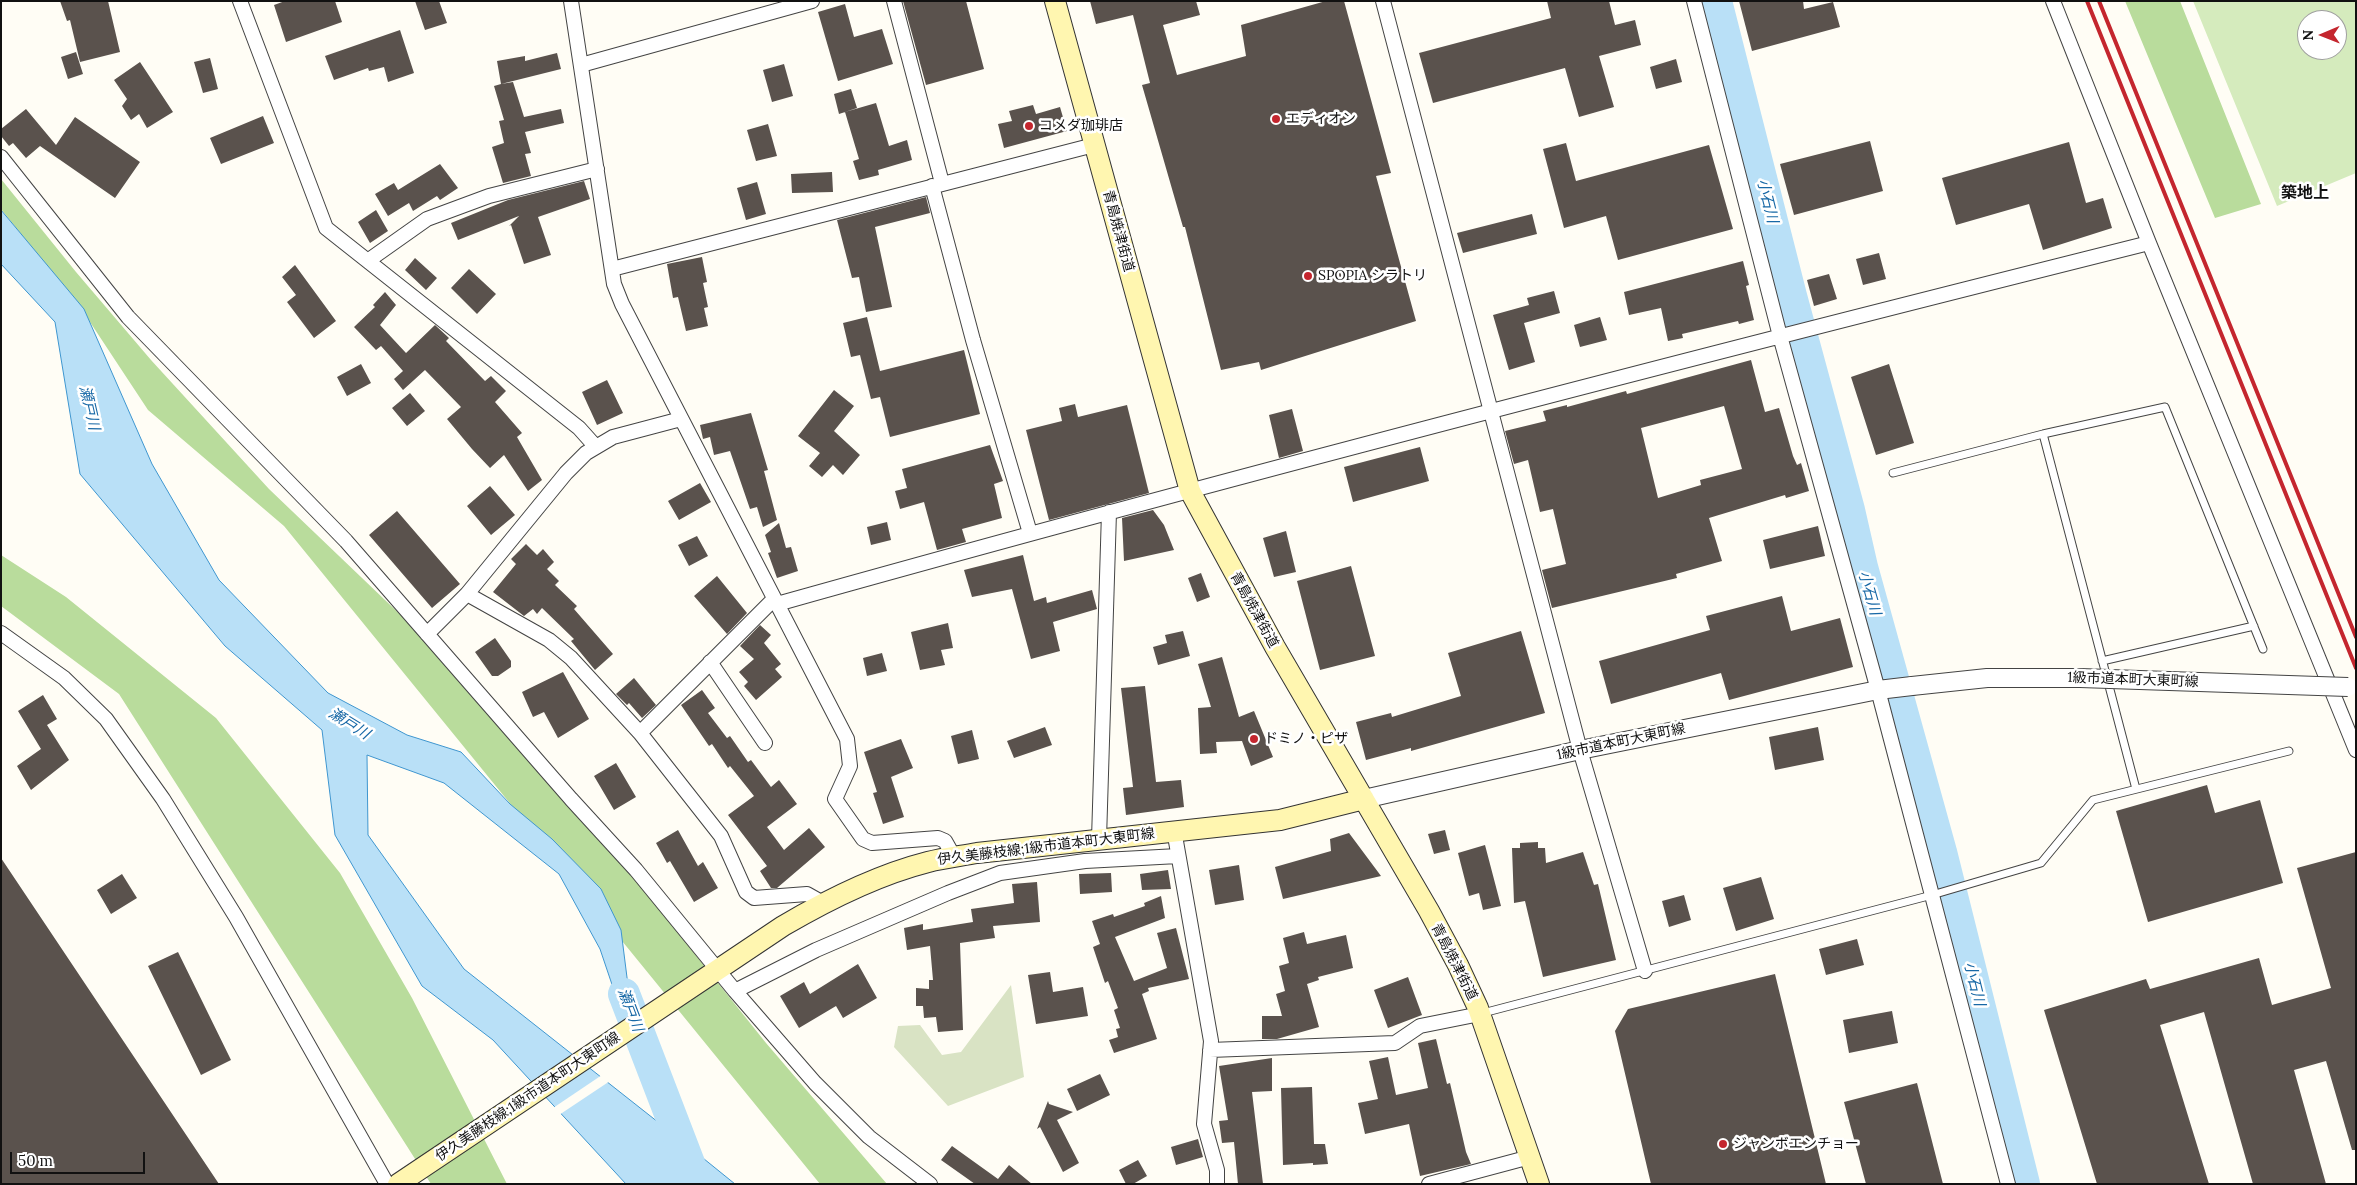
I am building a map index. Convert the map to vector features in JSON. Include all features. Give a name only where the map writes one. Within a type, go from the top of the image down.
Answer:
[{"type":"main road","name":"青島焼津街道","points":[[1055,1],[1190,491],[1275,647],[1441,934],[1480,1014],[1539,1184]]},
{"type":"main road","name":"伊久美藤枝線;1級市道本町大東町線","points":[[398,1184],[783,926],[823,903],[862,885],[928,862],[954,857],[1174,830],[1280,820],[1364,799]]},
{"type":"street","points":[[240,1],[326,228],[369,260],[579,428],[596,447]]},
{"type":"street","points":[[572,1],[612,268],[622,304],[847,739],[850,766],[835,799],[863,839],[872,843],[938,838],[945,841],[954,857]]},
{"type":"street","points":[[581,65],[812,1]]},
{"type":"street","points":[[894,1],[973,340],[1030,533]]},
{"type":"street","points":[[1382,1],[1489,412],[1580,750],[1645,971]]},
{"type":"street","points":[[1694,1],[1780,336],[1878,690],[2008,1184]]},
{"type":"street","points":[[2053,1],[2149,243],[2356,750]]},
{"type":"street","points":[[612,268],[1094,145]]},
{"type":"street","points":[[1,157],[128,317],[228,417],[346,541],[571,800],[636,870],[715,972],[735,991],[815,1083],[863,1130],[930,1184]]},
{"type":"street","points":[[369,260],[427,219],[488,196],[597,169]]},
{"type":"street","points":[[640,733],[710,662],[776,602],[1489,412],[2149,243]]},
{"type":"street","points":[[427,634],[468,594],[566,473],[586,453],[613,437],[681,419]]},
{"type":"street","points":[[1099,839],[1109,512]]},
{"type":"street","points":[[468,594],[549,640],[570,658],[640,733],[721,836],[746,892],[754,898],[806,894],[823,903]]},
{"type":"street","points":[[1,633],[64,678],[106,719],[163,799],[236,917],[387,1184]]},
{"type":"street","points":[[710,662],[765,743]]},
{"type":"street","name":"1級市道本町大東町線","points":[[1364,799],[1580,750],[1878,690],[1912,686],[1987,678],[2080,678],[2356,687]]},
{"type":"street","points":[[1174,830],[1210,1041],[1204,1124],[1217,1170],[1217,1184]]},
{"type":"street","points":[[735,991],[816,950],[948,892],[1000,873],[1085,861],[1178,856]]},
{"type":"street","points":[[1210,1050],[1395,1043],[1420,1026],[1480,1014]]},
{"type":"street","points":[[1429,1184],[1530,1158]]},
{"type":"lane","points":[[1892,473],[2043,434],[2165,407],[2263,649]]},
{"type":"lane","points":[[2043,434],[2136,789]]},
{"type":"lane","points":[[2102,661],[2254,626]]},
{"type":"lane","points":[[1480,1014],[1932,895],[2041,863],[2093,800],[2289,751]]},
{"type":"green space","points":[[2125,1],[2180,1],[2261,204],[2215,218]]},
{"type":"green space","points":[[2193,1],[2356,1],[2356,173],[2277,206]]},
{"type":"green space","points":[[1,179],[76,272],[151,360],[269,489],[408,622],[571,799],[766,1043],[887,1184],[820,1184],[284,526],[148,410],[88,319],[1,209]]},
{"type":"green space","points":[[1,555],[66,597],[216,718],[340,873],[412,998],[507,1184],[431,1184],[119,694],[1,606]]},
{"type":"green space","points":[[1011,985],[1024,1077],[948,1106],[894,1047],[898,1026],[920,1025],[942,1055],[961,1052]]},
{"type":"water","points":[[1,210],[84,309],[152,464],[219,580],[328,693],[407,735],[461,752],[510,804],[552,839],[601,889],[621,930],[632,1017],[625,1023],[600,949],[559,874],[444,783],[367,755],[368,835],[464,969],[663,1126],[643,1077],[653,1070],[693,1150],[735,1184],[626,1184],[493,1040],[422,986],[335,835],[322,730],[225,646],[80,474],[55,322],[1,264]]},
{"type":"pier","points":[[602,1075],[610,1081],[559,1115],[553,1108]]},
{"type":"building","points":[[60,1],[108,1],[120,52],[80,62],[70,20],[67,21]]},
{"type":"building","points":[[285,1],[335,1],[342,22],[286,42],[274,5]]},
{"type":"building","points":[[415,1],[439,1],[447,23],[425,30]]},
{"type":"building","points":[[903,1],[966,1],[984,69],[926,85]]},
{"type":"building","points":[[1090,1],[1196,1],[1200,15],[1163,25],[1177,75],[1246,56],[1241,25],[1326,1],[1344,1],[1391,173],[1376,176],[1416,321],[1261,370],[1259,362],[1221,370],[1185,227],[1183,227],[1142,85],[1150,83],[1133,15],[1096,24]]},
{"type":"building","points":[[1547,1],[1609,1],[1615,25],[1635,20],[1641,45],[1599,56],[1614,107],[1579,117],[1565,68],[1433,103],[1419,53],[1551,18]]},
{"type":"building","points":[[1739,1],[1803,1],[1804,9],[1833,2],[1840,27],[1752,51]]},
{"type":"building","points":[[845,4],[854,37],[882,29],[893,64],[838,81],[818,12]]},
{"type":"building","points":[[400,30],[414,73],[388,82],[384,67],[369,71],[368,68],[334,80],[325,56]]},
{"type":"building","points":[[76,52],[83,74],[68,79],[61,57]]},
{"type":"building","points":[[557,53],[561,69],[501,84],[497,61],[525,56],[525,61]]},
{"type":"building","points":[[210,58],[218,89],[203,93],[194,62]]},
{"type":"building","points":[[1676,59],[1682,82],[1656,89],[1650,67]]},
{"type":"building","points":[[140,62],[173,112],[147,128],[139,114],[131,120],[122,106],[127,99],[114,80]]},
{"type":"building","points":[[784,64],[793,96],[772,102],[763,70]]},
{"type":"building","points":[[513,82],[524,117],[561,109],[564,123],[525,132],[531,153],[525,154],[531,176],[503,183],[492,147],[504,143],[499,121],[504,120],[494,86]]},
{"type":"building","points":[[851,89],[857,108],[839,114],[834,94]]},
{"type":"building","points":[[876,103],[889,146],[907,140],[912,160],[878,170],[879,175],[859,180],[853,161],[859,159],[845,112]]},
{"type":"building","points":[[1033,105],[1036,114],[1060,107],[1067,131],[1004,148],[998,124],[1012,121],[1009,111]]},
{"type":"building","points":[[26,109],[56,145],[75,117],[140,162],[115,198],[40,146],[26,158],[13,143],[9,146],[1,136],[1,129]]},
{"type":"building","points":[[263,116],[274,143],[221,164],[210,138]]},
{"type":"building","points":[[768,124],[777,156],[756,161],[747,130]]},
{"type":"building","points":[[1870,141],[1883,191],[1794,215],[1780,164]]},
{"type":"building","points":[[2069,142],[2086,203],[2103,198],[2112,228],[2043,250],[2029,204],[1956,225],[1942,178]]},
{"type":"building","points":[[1566,143],[1576,181],[1709,145],[1733,229],[1618,260],[1606,216],[1564,228],[1543,149]]},
{"type":"building","points":[[440,164],[458,188],[440,200],[437,196],[413,211],[409,203],[388,216],[375,194],[394,183],[398,190]]},
{"type":"building","points":[[832,172],[833,192],[792,193],[791,174]]},
{"type":"building","points":[[584,181],[590,199],[538,217],[551,255],[524,264],[511,225],[509,226],[519,216],[458,240],[451,223],[508,200]]},
{"type":"building","points":[[757,182],[766,214],[746,220],[737,188]]},
{"type":"building","points":[[926,197],[930,213],[875,227],[892,307],[866,312],[859,277],[852,278],[837,220]]},
{"type":"building","points":[[376,210],[388,231],[370,243],[358,222]]},
{"type":"building","points":[[1532,214],[1537,234],[1463,253],[1457,233]]},
{"type":"building","points":[[1879,253],[1886,279],[1863,285],[1856,259]]},
{"type":"building","points":[[702,257],[707,282],[703,283],[708,307],[704,308],[708,326],[686,331],[678,297],[673,298],[667,264]]},
{"type":"building","points":[[415,258],[437,278],[426,290],[405,270]]},
{"type":"building","points":[[1743,261],[1749,285],[1746,286],[1754,320],[1739,324],[1738,321],[1682,334],[1683,338],[1668,341],[1661,308],[1629,315],[1624,292]]},
{"type":"building","points":[[295,265],[336,321],[314,338],[287,302],[296,295],[282,277]]},
{"type":"building","points":[[469,269],[496,294],[477,314],[451,288]]},
{"type":"building","points":[[1829,274],[1837,299],[1814,306],[1807,280]]},
{"type":"building","points":[[1554,291],[1560,313],[1524,323],[1535,362],[1509,370],[1493,315],[1529,305],[1527,298]]},
{"type":"building","points":[[385,292],[396,305],[380,325],[406,353],[435,325],[449,338],[446,341],[485,381],[491,376],[506,391],[495,402],[522,433],[517,437],[542,480],[528,491],[504,455],[490,468],[472,449],[447,419],[461,407],[425,370],[403,390],[394,379],[403,371],[381,346],[376,350],[354,327],[375,307],[373,305]]},
{"type":"building","points":[[867,317],[880,371],[964,350],[980,414],[890,437],[880,397],[871,399],[860,355],[851,357],[843,323]]},
{"type":"building","points":[[1600,317],[1607,340],[1580,347],[1574,325]]},
{"type":"building","points":[[1751,360],[1765,412],[1779,408],[1793,456],[1797,465],[1801,463],[1809,491],[1786,498],[1785,495],[1709,518],[1722,561],[1676,574],[1677,578],[1552,608],[1542,570],[1566,564],[1553,509],[1540,512],[1528,460],[1514,464],[1505,431],[1546,421],[1543,411],[1567,405],[1567,407],[1626,391],[1627,394]],"holes":[[[1724,406],[1742,469],[1700,480],[1701,485],[1658,498],[1641,428]]]},
{"type":"building","points":[[361,364],[371,383],[347,396],[337,377]]},
{"type":"building","points":[[1889,364],[1914,443],[1876,455],[1851,377]]},
{"type":"building","points":[[607,380],[623,413],[597,425],[582,392]]},
{"type":"building","points":[[834,390],[854,406],[834,431],[860,455],[843,475],[833,465],[822,477],[809,466],[820,453],[798,436]]},
{"type":"building","points":[[410,393],[425,411],[407,426],[392,408]]},
{"type":"building","points":[[1075,404],[1078,417],[1127,405],[1149,493],[1049,520],[1026,430],[1062,421],[1059,408]]},
{"type":"building","points":[[1292,409],[1303,451],[1279,458],[1269,415]]},
{"type":"building","points":[[751,413],[768,470],[764,471],[777,520],[763,527],[757,507],[750,509],[730,451],[714,455],[710,437],[703,439],[700,425]]},
{"type":"building","points":[[990,445],[1003,481],[994,484],[1002,518],[962,529],[966,542],[937,550],[924,502],[900,509],[895,491],[907,488],[902,469]]},
{"type":"building","points":[[1420,447],[1429,481],[1353,502],[1344,467]]},
{"type":"building","points":[[700,483],[711,502],[679,520],[668,501]]},
{"type":"building","points":[[490,486],[515,515],[491,535],[467,506]]},
{"type":"building","points":[[1153,510],[1164,525],[1174,550],[1124,561],[1122,518]]},
{"type":"building","points":[[397,511],[460,584],[432,608],[369,535]]},
{"type":"building","points":[[887,522],[891,540],[871,545],[867,527]]},
{"type":"building","points":[[779,523],[786,548],[791,547],[798,571],[777,578],[768,553],[771,552],[765,535]]},
{"type":"building","points":[[1818,526],[1825,556],[1770,569],[1763,540]]},
{"type":"building","points":[[1286,531],[1296,572],[1274,577],[1263,538]]},
{"type":"building","points":[[697,536],[708,556],[689,566],[678,545]]},
{"type":"building","points":[[526,544],[537,555],[543,549],[554,562],[547,569],[559,581],[555,585],[577,606],[574,609],[613,654],[595,670],[571,641],[574,639],[542,608],[537,614],[533,609],[524,616],[493,592],[516,564],[511,559]]},
{"type":"building","points":[[1023,555],[1034,601],[1046,597],[1047,603],[1092,590],[1097,609],[1053,622],[1060,651],[1031,659],[1012,589],[972,597],[964,570]]},
{"type":"building","points":[[1351,566],[1375,656],[1320,670],[1297,581]]},
{"type":"building","points":[[1201,573],[1210,597],[1197,602],[1188,578]]},
{"type":"building","points":[[717,576],[747,613],[727,634],[694,596]]},
{"type":"building","points":[[1782,596],[1791,631],[1840,618],[1853,667],[1729,700],[1721,673],[1611,704],[1599,661],[1710,630],[1706,616]]},
{"type":"building","points":[[948,623],[953,648],[941,650],[945,665],[920,670],[911,632]]},
{"type":"building","points":[[760,625],[771,635],[764,643],[781,664],[775,669],[782,677],[756,700],[744,686],[748,682],[739,672],[754,659],[740,646]]},
{"type":"building","points":[[1183,631],[1190,656],[1158,665],[1153,647],[1167,643],[1165,635]]},
{"type":"building","points":[[1521,631],[1545,713],[1411,751],[1411,748],[1366,760],[1356,722],[1391,713],[1392,717],[1461,696],[1448,653]]},
{"type":"building","points":[[495,638],[511,661],[511,667],[498,676],[492,676],[475,652]]},
{"type":"building","points":[[882,653],[887,671],[867,676],[863,658]]},
{"type":"building","points":[[1222,657],[1239,717],[1254,711],[1273,757],[1251,766],[1242,741],[1216,742],[1217,753],[1200,754],[1198,708],[1211,707],[1198,664]]},
{"type":"building","points":[[563,672],[589,719],[558,738],[544,712],[533,717],[522,692]]},
{"type":"building","points":[[634,678],[656,705],[642,718],[629,703],[627,705],[616,694]]},
{"type":"building","points":[[1145,686],[1156,782],[1181,780],[1184,807],[1126,815],[1123,788],[1133,787],[1121,688]]},
{"type":"building","points":[[702,690],[715,708],[708,713],[727,738],[730,736],[748,762],[751,760],[771,787],[779,780],[797,804],[767,827],[784,850],[809,828],[825,847],[777,888],[771,888],[760,871],[767,866],[728,815],[754,796],[730,766],[728,768],[712,744],[709,746],[681,705]]},
{"type":"building","points":[[43,695],[57,719],[47,725],[69,760],[31,790],[17,766],[41,749],[18,711]]},
{"type":"building","points":[[1045,727],[1052,745],[1014,758],[1007,741]]},
{"type":"building","points":[[1818,727],[1824,760],[1775,770],[1769,737]]},
{"type":"building","points":[[972,730],[979,759],[958,764],[951,736]]},
{"type":"building","points":[[901,739],[913,768],[891,777],[904,817],[883,824],[873,793],[877,792],[864,752]]},
{"type":"building","points":[[616,763],[636,797],[614,810],[594,776]]},
{"type":"building","points":[[2207,785],[2215,813],[2260,800],[2283,883],[2148,922],[2116,811]]},
{"type":"building","points":[[678,830],[698,866],[703,862],[718,888],[694,902],[670,861],[667,863],[656,843]]},
{"type":"building","points":[[1445,830],[1450,850],[1434,854],[1428,834]]},
{"type":"building","points":[[1349,833],[1381,876],[1283,899],[1275,867],[1331,851],[1330,839]]},
{"type":"building","points":[[1538,842],[1538,848],[1545,848],[1546,863],[1583,852],[1594,885],[1598,884],[1616,960],[1543,977],[1525,901],[1514,903],[1512,848],[1520,848],[1520,843]]},
{"type":"building","points":[[1485,845],[1501,906],[1483,910],[1479,893],[1469,896],[1458,853]]},
{"type":"building","points":[[2356,852],[2356,1150],[2352,1150],[2326,1061],[2294,1070],[2326,1184],[2253,1184],[2204,1012],[2160,1025],[2209,1184],[2097,1184],[2044,1010],[2146,979],[2150,989],[2259,958],[2272,1005],[2331,988],[2297,868]]},
{"type":"building","points":[[1,858],[219,1184],[1,1184]]},
{"type":"building","points":[[1239,865],[1244,900],[1215,905],[1209,870]]},
{"type":"building","points":[[1168,870],[1171,889],[1142,890],[1140,874]]},
{"type":"building","points":[[1111,873],[1112,892],[1080,894],[1079,874]]},
{"type":"building","points":[[122,874],[137,898],[111,914],[97,890]]},
{"type":"building","points":[[1761,877],[1774,919],[1736,931],[1723,888]]},
{"type":"building","points":[[1037,882],[1040,922],[993,926],[995,938],[960,943],[963,1030],[938,1032],[936,1017],[924,1018],[923,1006],[916,1006],[916,988],[929,989],[929,980],[933,980],[930,946],[907,950],[904,928],[923,924],[923,930],[973,922],[971,909],[1014,903],[1012,884]]},
{"type":"building","points":[[1684,895],[1691,920],[1669,927],[1662,901]]},
{"type":"building","points":[[1161,896],[1165,918],[1115,937],[1134,981],[1167,968],[1157,933],[1176,928],[1189,979],[1148,988],[1149,991],[1142,994],[1157,1039],[1114,1053],[1109,1040],[1118,1037],[1116,1029],[1120,1028],[1114,1010],[1118,1008],[1108,981],[1105,983],[1093,947],[1100,944],[1092,921],[1113,914],[1114,917],[1145,906],[1144,903]]},
{"type":"building","points":[[1304,932],[1307,944],[1346,935],[1353,968],[1318,977],[1319,980],[1307,984],[1319,1027],[1277,1039],[1262,1039],[1262,1016],[1282,1016],[1276,994],[1285,991],[1279,966],[1289,963],[1283,938]]},
{"type":"building","points":[[1857,939],[1864,965],[1826,975],[1819,949]]},
{"type":"building","points":[[178,952],[231,1060],[201,1075],[148,966]]},
{"type":"building","points":[[858,964],[877,998],[843,1018],[836,1006],[799,1028],[780,996],[804,982],[810,994]]},
{"type":"building","points":[[1050,972],[1053,992],[1083,987],[1088,1016],[1036,1024],[1028,975]]},
{"type":"building","points":[[1775,974],[1826,1184],[1651,1184],[1615,1031],[1628,1009]]},
{"type":"building","points":[[1408,977],[1422,1015],[1388,1028],[1374,990]]},
{"type":"building","points":[[1892,1011],[1898,1043],[1849,1053],[1843,1020]]},
{"type":"building","points":[[1436,1039],[1447,1084],[1450,1083],[1466,1152],[1471,1164],[1420,1176],[1409,1124],[1365,1134],[1358,1103],[1378,1099],[1369,1061],[1388,1057],[1396,1095],[1428,1088],[1418,1043]]},
{"type":"building","points":[[1272,1058],[1272,1091],[1252,1092],[1263,1184],[1238,1184],[1234,1142],[1222,1143],[1219,1121],[1228,1120],[1219,1066]]},
{"type":"building","points":[[1100,1074],[1110,1095],[1077,1111],[1067,1089]]},
{"type":"building","points":[[1917,1083],[1943,1184],[1866,1184],[1844,1102]]},
{"type":"building","points":[[1312,1087],[1314,1144],[1325,1144],[1328,1164],[1283,1165],[1281,1088]]},
{"type":"building","points":[[1048,1101],[1049,1104],[1073,1112],[1057,1120],[1079,1163],[1063,1172],[1040,1127],[1037,1129]]},
{"type":"building","points":[[1198,1139],[1203,1157],[1176,1165],[1171,1147]]},
{"type":"building","points":[[952,1146],[998,1179],[1009,1165],[1032,1184],[975,1184],[941,1160]]},
{"type":"building","points":[[1138,1160],[1147,1176],[1133,1184],[1126,1184],[1119,1170]]},
{"type":"waterway","name":"小石川","points":[[1716,1],[1791,296],[1849,510],[1862,567],[1941,852],[2024,1184]]},
{"type":"waterway","name":"瀬戸川","points":[[624,994],[697,1184]]},
{"type":"railway","points":[[2087,1],[2356,668]]},
{"type":"railway","points":[[2099,1],[2356,637]]},
{"type":"place","name":"エディオン","points":[[1276,119]]},
{"type":"place","name":"コメダ珈琲店","points":[[1029,126]]},
{"type":"place","name":"SPOPIA シラトリ","points":[[1308,276]]},
{"type":"place","name":"ドミノ・ピザ","points":[[1254,739]]},
{"type":"place","name":"ジャンボエンチョー","points":[[1723,1144]]},
{"type":"district","name":"築地上","points":[[2305,193]]}]
